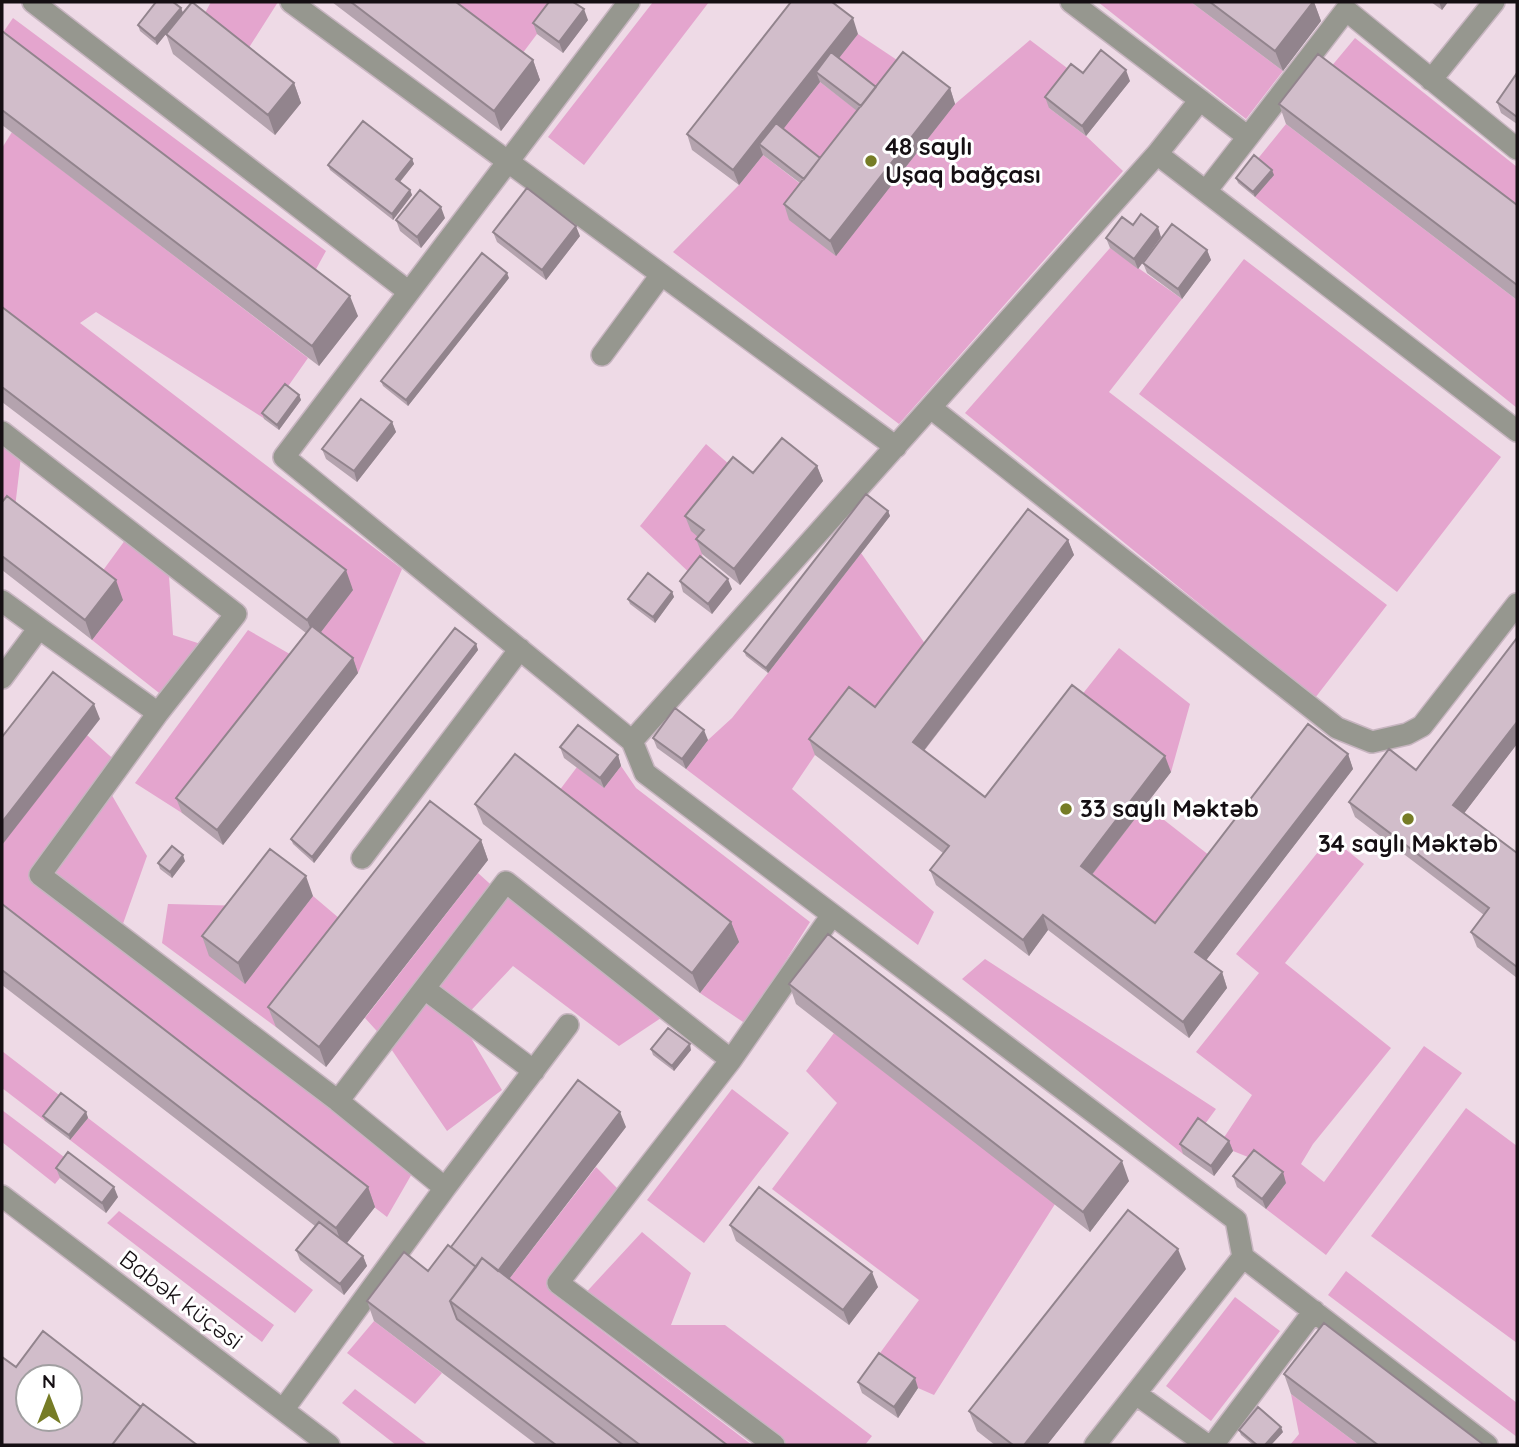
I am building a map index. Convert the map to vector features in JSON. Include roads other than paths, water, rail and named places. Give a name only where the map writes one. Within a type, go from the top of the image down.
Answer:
[{"type":"street","points":[[33,2],[409,292]]},
{"type":"street","points":[[291,2],[896,447]]},
{"type":"street","points":[[629,2],[284,457],[632,741],[645,773],[1236,1220],[1243,1257],[1487,1445]]},
{"type":"street","points":[[1071,2],[1248,137]]},
{"type":"street","points":[[1431,80],[1494,2]]},
{"type":"street","points":[[1206,191],[1345,4],[1431,80],[1517,149]]},
{"type":"street","points":[[632,741],[1157,154],[1200,100]]},
{"type":"street","points":[[1157,154],[1517,431]]},
{"type":"street","points":[[602,355],[662,275]]},
{"type":"street","points":[[931,408],[1338,728],[1373,741],[1408,734],[1422,726],[1517,604]]},
{"type":"street","points":[[2,432],[236,614],[158,713],[40,875],[338,1101],[445,1188]]},
{"type":"street","points":[[2,601],[158,713]]},
{"type":"street","points":[[2,678],[39,628]]},
{"type":"street","points":[[362,858],[520,649]]},
{"type":"street","points":[[338,1101],[506,882],[732,1060]]},
{"type":"street","points":[[774,1445],[558,1283],[732,1060],[832,915]]},
{"type":"street","points":[[425,989],[534,1071]]},
{"type":"street","points":[[283,1410],[445,1188],[568,1026]]},
{"type":"street","name":"Babək küçəsi","points":[[2,1196],[329,1445]]},
{"type":"street","points":[[1095,1445],[1243,1257]]},
{"type":"street","points":[[1213,1445],[1314,1311]]},
{"type":"street","points":[[1136,1394],[1207,1445]]},
{"type":"place","name":"48 saylı Uşaq bağçası","points":[[871,161]]},
{"type":"place","name":"33 saylı Məktəb","points":[[1066,809]]},
{"type":"place","name":"34 saylı Məktəb","points":[[1408,819]]}]
